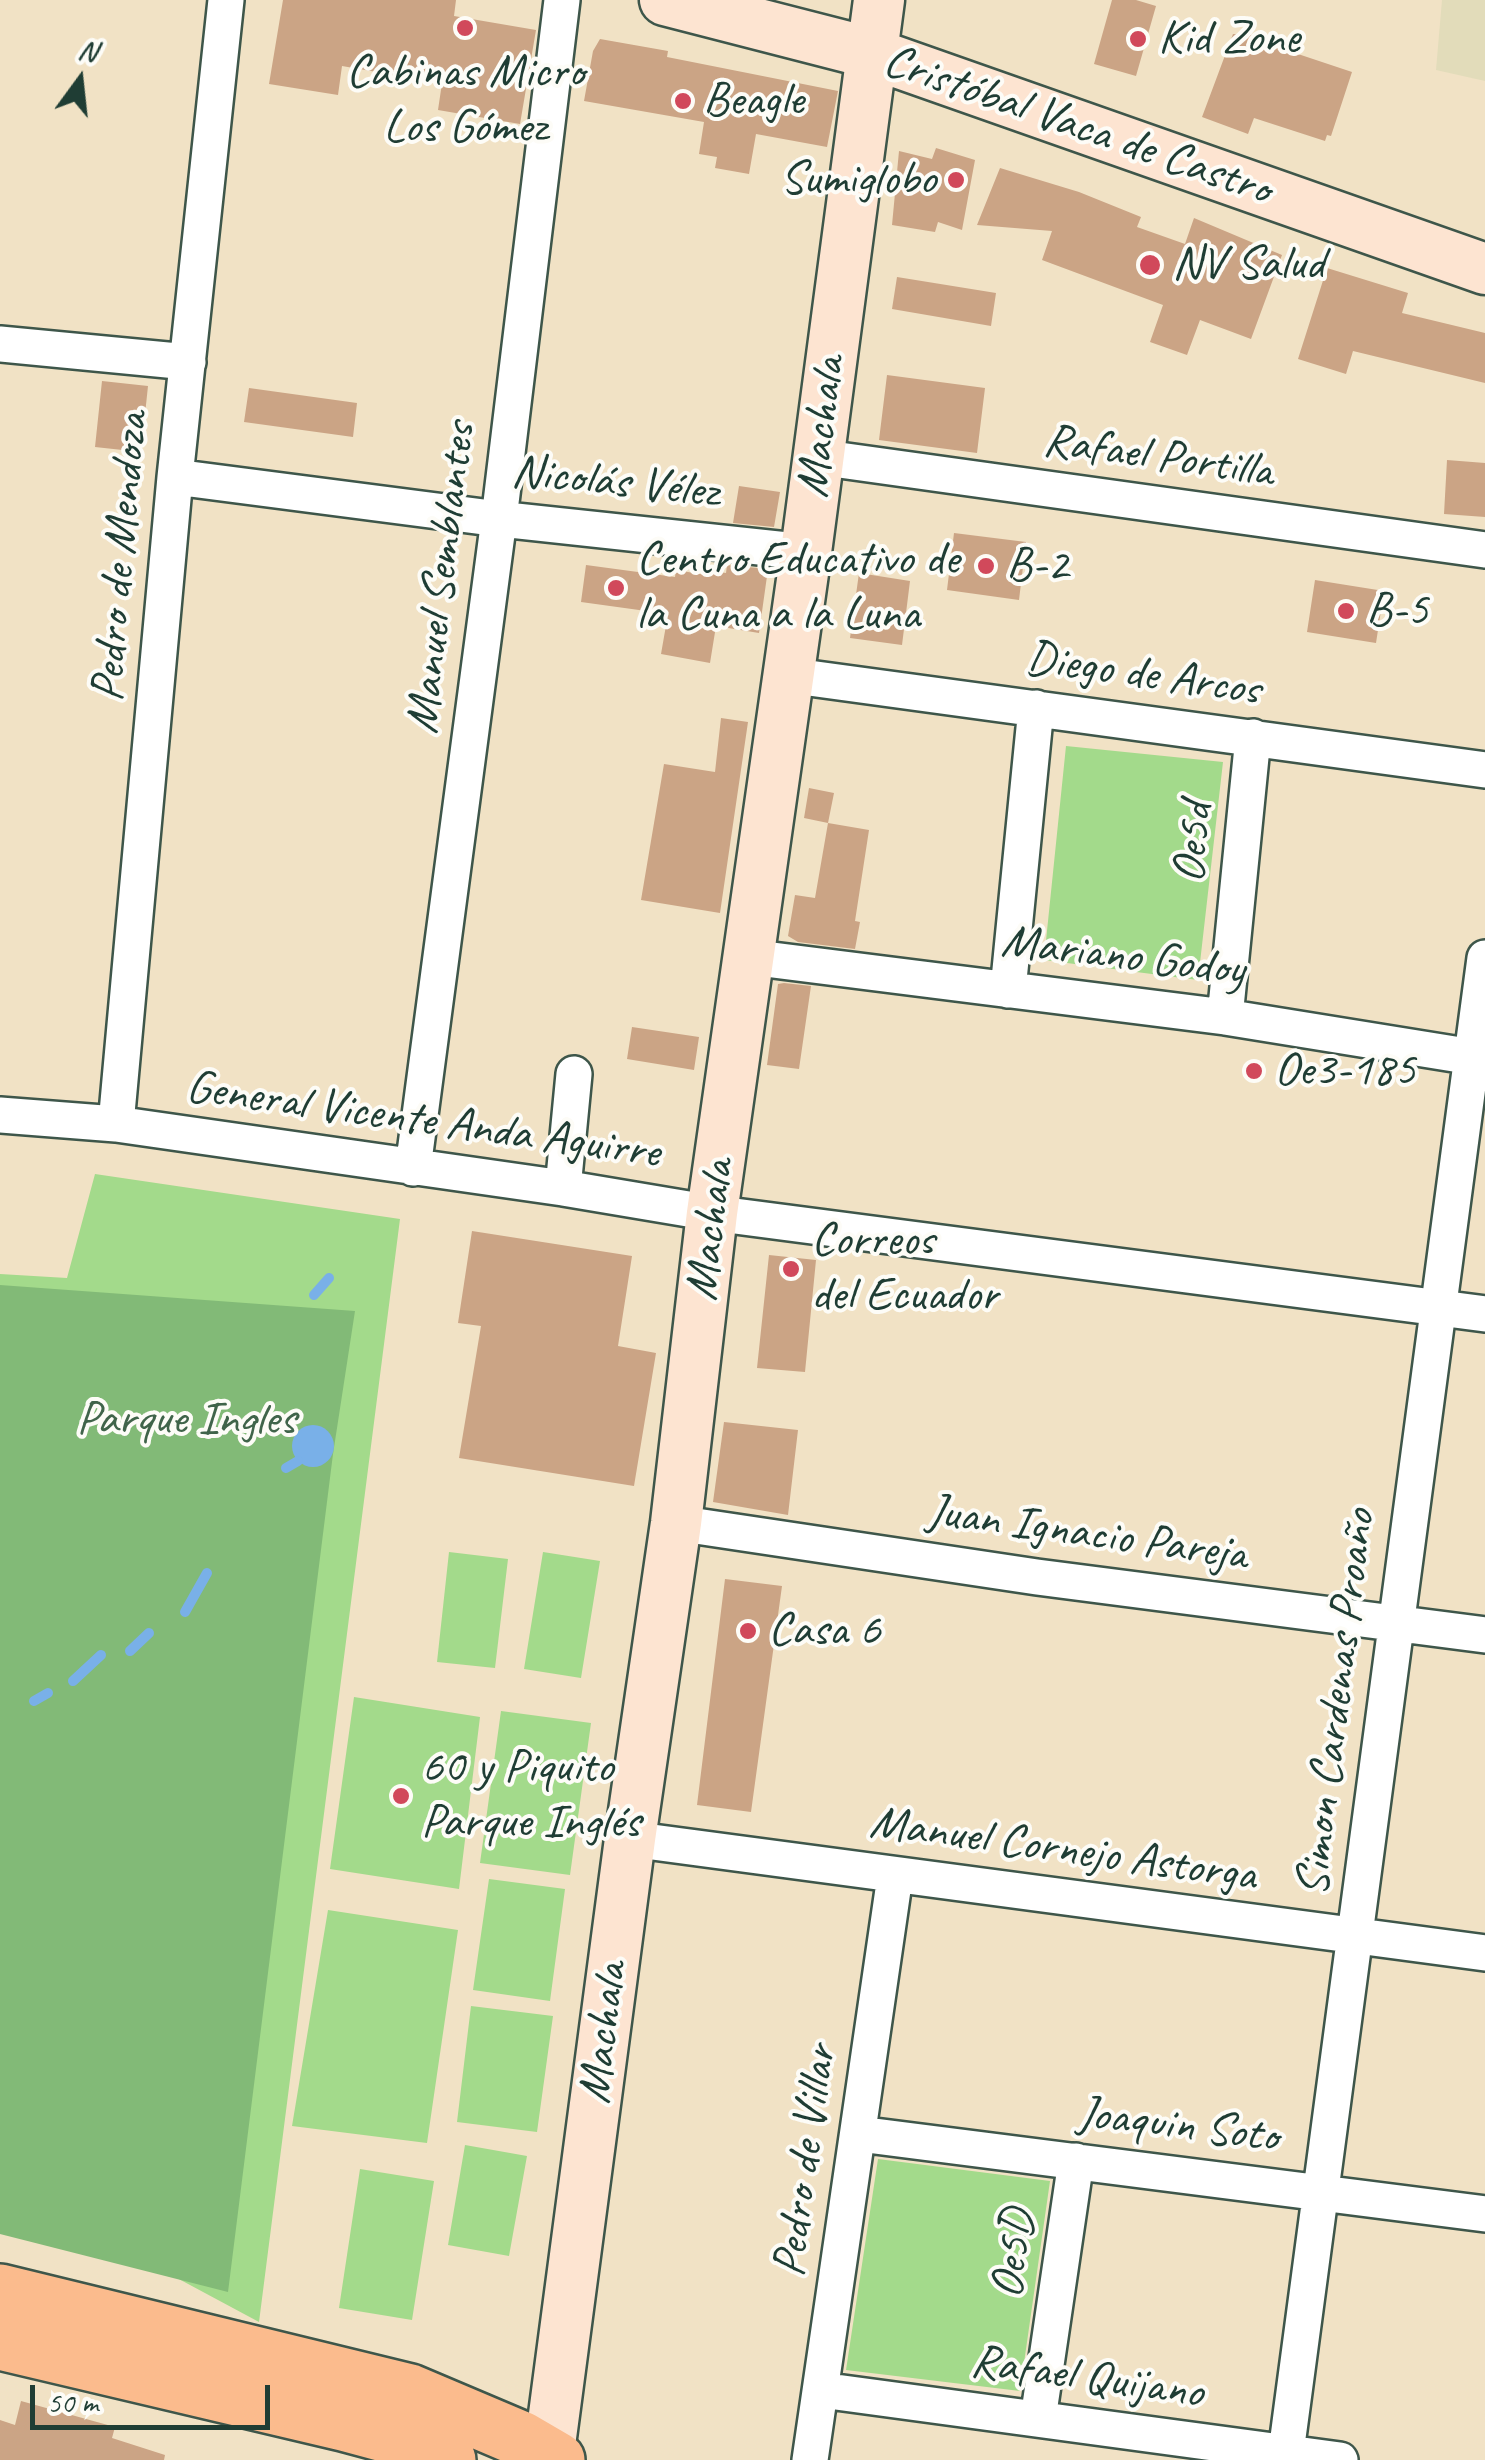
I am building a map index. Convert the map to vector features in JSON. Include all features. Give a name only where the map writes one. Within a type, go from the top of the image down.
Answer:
[{"type":"main road","name":"Cristóbal Vaca de Castro","points":[[665,0],[871,54],[1485,269]]},
{"type":"main road","name":"Machala","points":[[551,2458],[630,1839],[676,1522],[712,1213],[880,0]]},
{"type":"main road","points":[[2,2314],[410,2392],[461,2411],[551,2458]]},
{"type":"main road","points":[[2,2314],[398,2438],[448,2460]]},
{"type":"street","name":"Pedro de Mendoza","points":[[116,1124],[175,478],[226,0]]},
{"type":"street","name":"Manuel Semblantes","points":[[412,1168],[562,0]]},
{"type":"street","points":[[0,346],[188,362]]},
{"type":"street","name":"Rafael Portilla","points":[[818,456],[1485,550]]},
{"type":"street","name":"Nicolás Vélez","points":[[175,478],[498,519],[806,552]]},
{"type":"street","name":"Diego de Arcos","points":[[788,675],[1485,770]]},
{"type":"street","points":[[1008,990],[1036,708]]},
{"type":"street","name":"Oe5d","points":[[1225,1017],[1252,738]]},
{"type":"street","name":"Mariano Godoy","points":[[748,957],[1225,1017],[1478,1058]]},
{"type":"street","name":"Simon Cardenas Proaño","points":[[1286,2456],[1437,1308],[1478,1058],[1485,958]]},
{"type":"street","points":[[563,1188],[574,1074]]},
{"type":"street","name":"General Vicente Anda Aguirre","points":[[0,1114],[116,1124],[712,1213],[1485,1314]]},
{"type":"street","name":"Juan Ignacio Pareja","points":[[676,1522],[1037,1577],[1485,1636]]},
{"type":"street","name":"Manuel Cornejo Astorga","points":[[630,1839],[1485,1953]]},
{"type":"street","name":"Pedro de Villar","points":[[810,2460],[895,1876]]},
{"type":"street","name":"Joaquin Soto","points":[[859,2134],[1485,2214]]},
{"type":"street","name":"Oe5D","points":[[1038,2420],[1076,2161]]},
{"type":"street","name":"Rafael Quijano","points":[[821,2390],[1286,2456],[1340,2460]]},
{"type":"shaded area","points":[[1442,0],[1485,0],[1485,81],[1436,70]]},
{"type":"green space","points":[[1066,746],[1223,762],[1198,980],[1044,960]]},
{"type":"green space","name":"Parque Ingles","points":[[95,1174],[400,1219],[259,2322],[11,2189],[0,2187],[0,1274],[67,1278]]},
{"type":"green space","name":"Parque Ingles","points":[[0,1285],[355,1311],[333,1454],[228,2292],[0,2234]]},
{"type":"green space","points":[[449,1552],[508,1559],[495,1668],[437,1662]]},
{"type":"green space","points":[[543,1552],[600,1561],[581,1678],[524,1669]]},
{"type":"green space","points":[[354,1697],[480,1717],[459,1889],[330,1869]]},
{"type":"green space","points":[[501,1711],[591,1723],[570,1875],[480,1863]]},
{"type":"green space","points":[[489,1879],[565,1889],[550,2001],[473,1990]]},
{"type":"green space","points":[[328,1910],[458,1930],[427,2143],[292,2126]]},
{"type":"green space","points":[[471,2006],[553,2016],[537,2132],[457,2122]]},
{"type":"green space","points":[[465,2145],[527,2156],[509,2256],[448,2245]]},
{"type":"green space","points":[[878,2159],[1050,2181],[1020,2391],[846,2370]]},
{"type":"green space","points":[[360,2169],[434,2181],[412,2320],[339,2308]]},
{"type":"water","points":[[313,1425],[328,1431],[334,1446],[328,1461],[313,1467],[298,1461],[292,1446],[298,1431]]},
{"type":"building","points":[[283,0],[456,0],[454,16],[536,30],[520,124],[438,110],[442,83],[342,66],[338,95],[269,84]]},
{"type":"building","points":[[1112,0],[1136,0],[1156,6],[1136,76],[1094,64]]},
{"type":"building","points":[[1233,34],[1284,37],[1280,48],[1352,72],[1331,136],[1327,135],[1325,141],[1254,118],[1248,134],[1202,117]]},
{"type":"building","points":[[600,39],[668,51],[667,57],[838,91],[827,147],[756,134],[749,174],[715,168],[717,157],[699,154],[704,122],[584,101],[593,51]]},
{"type":"building","points":[[936,148],[975,160],[962,230],[938,222],[935,232],[892,225],[899,151],[932,159]]},
{"type":"building","points":[[1000,168],[1079,192],[1141,217],[1137,227],[1185,244],[1194,218],[1282,255],[1251,339],[1200,320],[1187,355],[1150,342],[1163,305],[1042,260],[1052,231],[977,225]]},
{"type":"building","points":[[1327,268],[1408,293],[1402,313],[1485,333],[1485,383],[1353,351],[1346,374],[1298,359]]},
{"type":"building","points":[[897,277],[996,293],[991,326],[892,309]]},
{"type":"building","points":[[887,375],[985,388],[977,453],[879,440]]},
{"type":"building","points":[[102,381],[148,386],[141,452],[95,447]]},
{"type":"building","points":[[249,388],[357,403],[353,437],[244,422]]},
{"type":"building","points":[[1447,460],[1485,463],[1485,517],[1444,514]]},
{"type":"building","points":[[739,486],[780,492],[774,527],[733,523]]},
{"type":"building","name":"B-2","points":[[954,533],[1026,542],[1019,600],[947,590]]},
{"type":"building","points":[[586,565],[675,577],[676,570],[712,576],[712,571],[726,573],[727,565],[768,569],[759,633],[716,626],[710,663],[661,654],[668,614],[581,602]]},
{"type":"building","points":[[859,573],[910,581],[902,645],[850,638]]},
{"type":"building","name":"B-5","points":[[1315,580],[1384,591],[1376,643],[1307,632]]},
{"type":"building","points":[[721,718],[748,722],[720,913],[641,900],[664,764],[715,772]]},
{"type":"building","points":[[809,788],[834,793],[828,823],[804,818]]},
{"type":"building","points":[[828,823],[869,830],[855,921],[860,922],[855,949],[798,942],[788,936],[795,895],[815,898]]},
{"type":"building","points":[[778,984],[811,986],[799,1069],[767,1065]]},
{"type":"building","points":[[632,1027],[699,1037],[694,1070],[627,1059]]},
{"type":"building","points":[[472,1231],[632,1256],[618,1346],[656,1353],[634,1486],[459,1458],[481,1326],[458,1323]]},
{"type":"building","points":[[769,1255],[816,1260],[805,1372],[757,1368]]},
{"type":"building","points":[[724,1422],[798,1430],[788,1515],[713,1502]]},
{"type":"building","points":[[725,1579],[782,1586],[751,1812],[697,1805]]},
{"type":"building","points":[[21,2401],[115,2427],[112,2438],[165,2455],[164,2460],[0,2460],[0,2420],[15,2425]]},
{"type":"waterway","points":[[314,1295],[329,1278]]},
{"type":"waterway","points":[[286,1468],[298,1461]]},
{"type":"waterway","points":[[185,1612],[207,1573]]},
{"type":"waterway","points":[[130,1651],[149,1633]]},
{"type":"waterway","points":[[73,1681],[101,1655]]},
{"type":"waterway","points":[[34,1701],[48,1693]]},
{"type":"place","name":"Cabinas Micro Los Gómez","points":[[465,28]]},
{"type":"place","name":"Kid Zone","points":[[1138,39]]},
{"type":"place","name":"Beagle","points":[[683,101]]},
{"type":"place","name":"Sumiglobo","points":[[956,180]]},
{"type":"place","name":"NV Salud","points":[[1150,265]]},
{"type":"place","name":"B-2","points":[[986,566]]},
{"type":"place","name":"Centro Educativo de la Cuna a la Luna","points":[[616,588]]},
{"type":"place","name":"B-5","points":[[1346,611]]},
{"type":"place","name":"Oe3-185","points":[[1254,1071]]},
{"type":"place","name":"Correos del Ecuador","points":[[791,1269]]},
{"type":"place","name":"Casa 6","points":[[748,1631]]},
{"type":"place","name":"60 y Piquito Parque Inglés","points":[[401,1796]]}]
